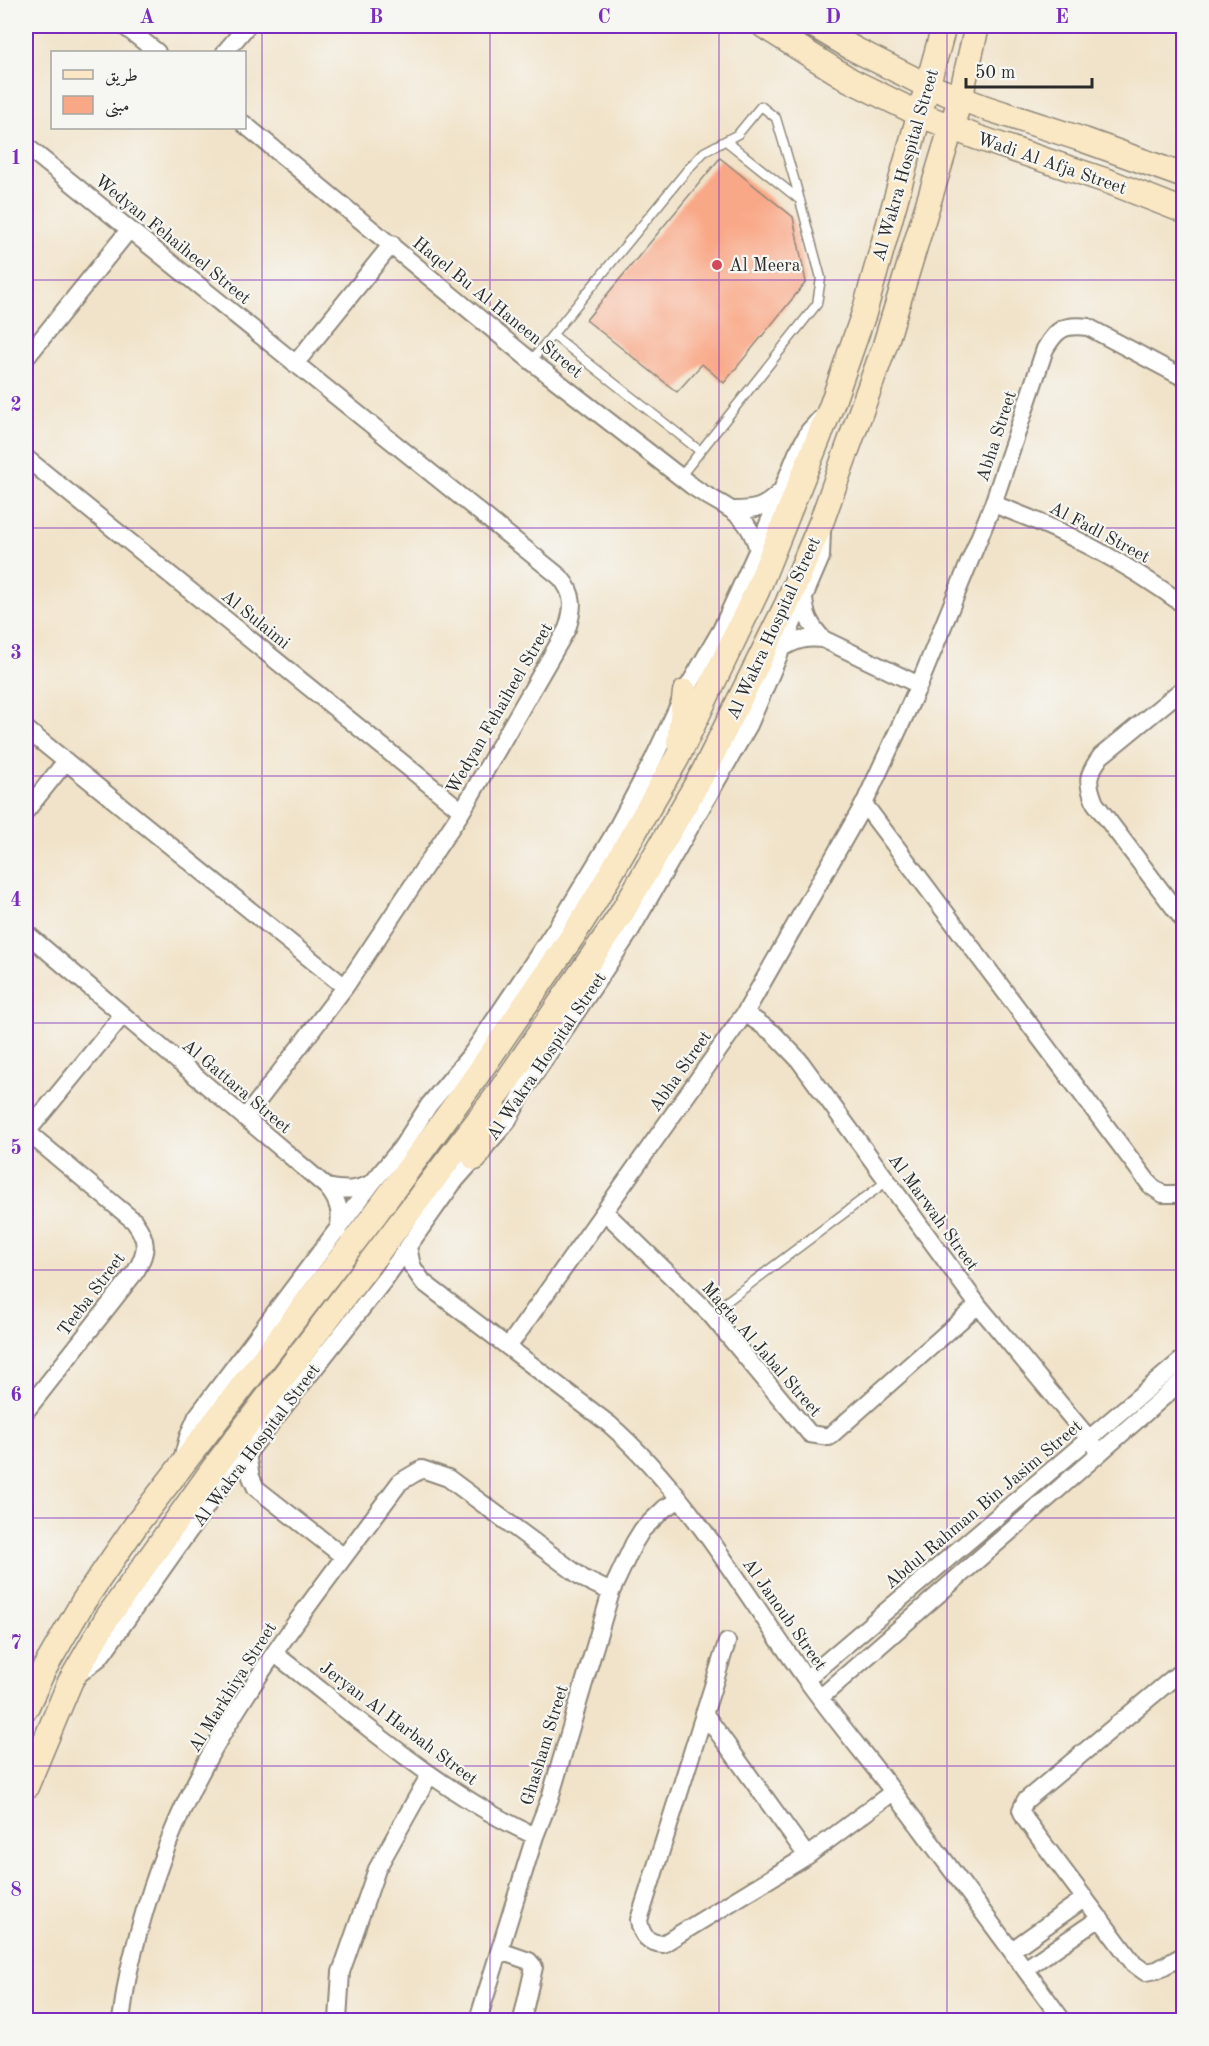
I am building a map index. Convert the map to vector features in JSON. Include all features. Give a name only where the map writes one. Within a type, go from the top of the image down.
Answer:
[{"type":"street","points":[[124,26],[156,51]]},
{"type":"street","name":"Wadi Al Afja Street","points":[[765,26],[850,80],[951,128],[1110,182],[1184,211]]},
{"type":"street","name":"Wadi Al Afja Street","points":[[815,26],[854,49],[927,86],[1184,176]]},
{"type":"street","name":"Al Wakra Hospital Street","points":[[26,1708],[43,1671],[83,1602],[138,1522],[376,1213],[473,1081],[572,937],[677,758],[757,591],[831,407],[864,313],[944,26]]},
{"type":"street","name":"Al Wakra Hospital Street","points":[[26,1787],[70,1682],[107,1618],[169,1529],[496,1097],[620,916],[703,773],[787,604],[822,520],[885,345],[960,99],[977,26]]},
{"type":"street","points":[[226,51],[241,28]]},
{"type":"street","name":"Haqel Bu Al Haneen Street","points":[[246,126],[531,361],[680,477],[709,498],[734,510],[745,521],[758,549]]},
{"type":"street","name":"Wedyan Fehaiheel Street","points":[[26,146],[560,577],[569,587],[573,601],[573,612],[567,629],[462,811],[345,987],[245,1118]]},
{"type":"street","points":[[26,358],[129,230]]},
{"type":"street","points":[[295,364],[392,244]]},
{"type":"street","name":"Abha Street","points":[[508,1347],[745,1013],[864,804],[920,685],[993,504],[1045,349],[1052,337],[1062,327],[1074,325],[1088,327],[1184,378]]},
{"type":"street","name":"Al Wakra Hospital Street","points":[[180,1466],[197,1416],[401,1148],[429,1105],[473,1052],[565,915],[642,783],[685,692],[721,630],[758,549],[797,453],[809,431],[831,407]]},
{"type":"street","name":"Al Sulaimi","points":[[26,458],[462,811]]},
{"type":"street","points":[[734,510],[752,510],[768,504],[781,492]]},
{"type":"street","name":"Al Fadl Street","points":[[993,504],[1078,539],[1118,561],[1184,606]]},
{"type":"street","name":"Al Wakra Hospital Street","points":[[70,1682],[99,1658],[215,1494],[385,1279],[453,1183],[507,1122],[526,1087],[628,935],[749,725],[821,557],[822,520]]},
{"type":"street","points":[[804,596],[805,612],[811,627],[823,639],[920,685]]},
{"type":"street","points":[[781,649],[794,641],[808,638],[823,639]]},
{"type":"street","points":[[734,713],[766,684]]},
{"type":"street","points":[[1184,688],[1101,756],[1091,769],[1088,781],[1095,802],[1184,921]]},
{"type":"street","points":[[677,758],[685,692]]},
{"type":"street","points":[[26,729],[345,987]]},
{"type":"street","points":[[26,811],[66,761]]},
{"type":"street","points":[[864,804],[1151,1186],[1163,1194],[1184,1194]]},
{"type":"street","name":"Al Gattara Street","points":[[26,933],[327,1187],[338,1203],[340,1222],[338,1231]]},
{"type":"street","name":"Al Marwah Street","points":[[745,1013],[773,1033],[799,1060],[978,1305],[1094,1446]]},
{"type":"street","points":[[26,1131],[122,1016]]},
{"type":"street","points":[[475,1158],[492,1121],[496,1097]]},
{"type":"street","points":[[401,1148],[439,1127]]},
{"type":"street","name":"Teeba Street","points":[[26,1131],[134,1221],[146,1245],[136,1271],[26,1412]]},
{"type":"street","points":[[327,1187],[356,1189],[373,1182]]},
{"type":"street","name":"Magta Al Jabal Street","points":[[605,1212],[710,1314],[810,1434],[829,1437],[978,1305]]},
{"type":"street","name":"Al Janoub Street","points":[[408,1247],[412,1266],[423,1282],[609,1424],[629,1442],[679,1500],[806,1679],[1012,1950],[1062,2020]]},
{"type":"street","name":"Al Janoub Street","points":[[385,1279],[404,1276],[423,1282]]},
{"type":"street","name":"Abdul Rahman Bin Jasim Street","points":[[820,1698],[1094,1446],[1184,1358]]},
{"type":"street","name":"Abdul Rahman Bin Jasim Street","points":[[806,1679],[1094,1446],[1184,1378]]},
{"type":"street","points":[[247,1454],[251,1478],[256,1488],[344,1557]]},
{"type":"street","name":"Al Markhiya Street","points":[[121,2020],[130,1963],[150,1895],[186,1803],[223,1731],[274,1654],[400,1482],[422,1469],[448,1478],[584,1580],[611,1592]]},
{"type":"street","points":[[215,1494],[228,1489],[256,1488]]},
{"type":"street","name":"Ghasham Street","points":[[478,2020],[535,1836],[550,1798],[611,1592],[642,1530],[659,1513],[679,1500]]},
{"type":"street","points":[[727,1642],[639,1920],[640,1931],[646,1939],[663,1944],[807,1856],[893,1792]]},
{"type":"street","name":"Jeryan Al Harbah Street","points":[[274,1654],[430,1774],[508,1824],[535,1836]]},
{"type":"street","points":[[1184,1669],[1025,1801],[1021,1810],[1025,1819],[1134,1964],[1145,1972],[1157,1970],[1184,1955]]},
{"type":"street","points":[[704,1713],[807,1856]]},
{"type":"street","points":[[338,2020],[341,1972],[377,1869],[430,1774]]},
{"type":"street","points":[[1012,1950],[1085,1898]]},
{"type":"street","points":[[1025,1969],[1100,1918]]},
{"type":"street","points":[[500,1951],[524,1959],[534,1967],[522,2020]]},
{"type":"lane","points":[[531,361],[688,169],[704,153],[738,134],[761,106],[769,112],[776,118],[821,278],[817,304],[680,477]]},
{"type":"lane","points":[[726,141],[800,200]]},
{"type":"lane","points":[[553,334],[700,451]]},
{"type":"lane","points":[[710,1314],[887,1181]]},
{"type":"building","name":"Al Meera","points":[[720,158],[793,217],[806,282],[724,383],[702,364],[677,392],[586,320]]},
{"type":"place","name":"Al Meera","points":[[717,265]]}]
